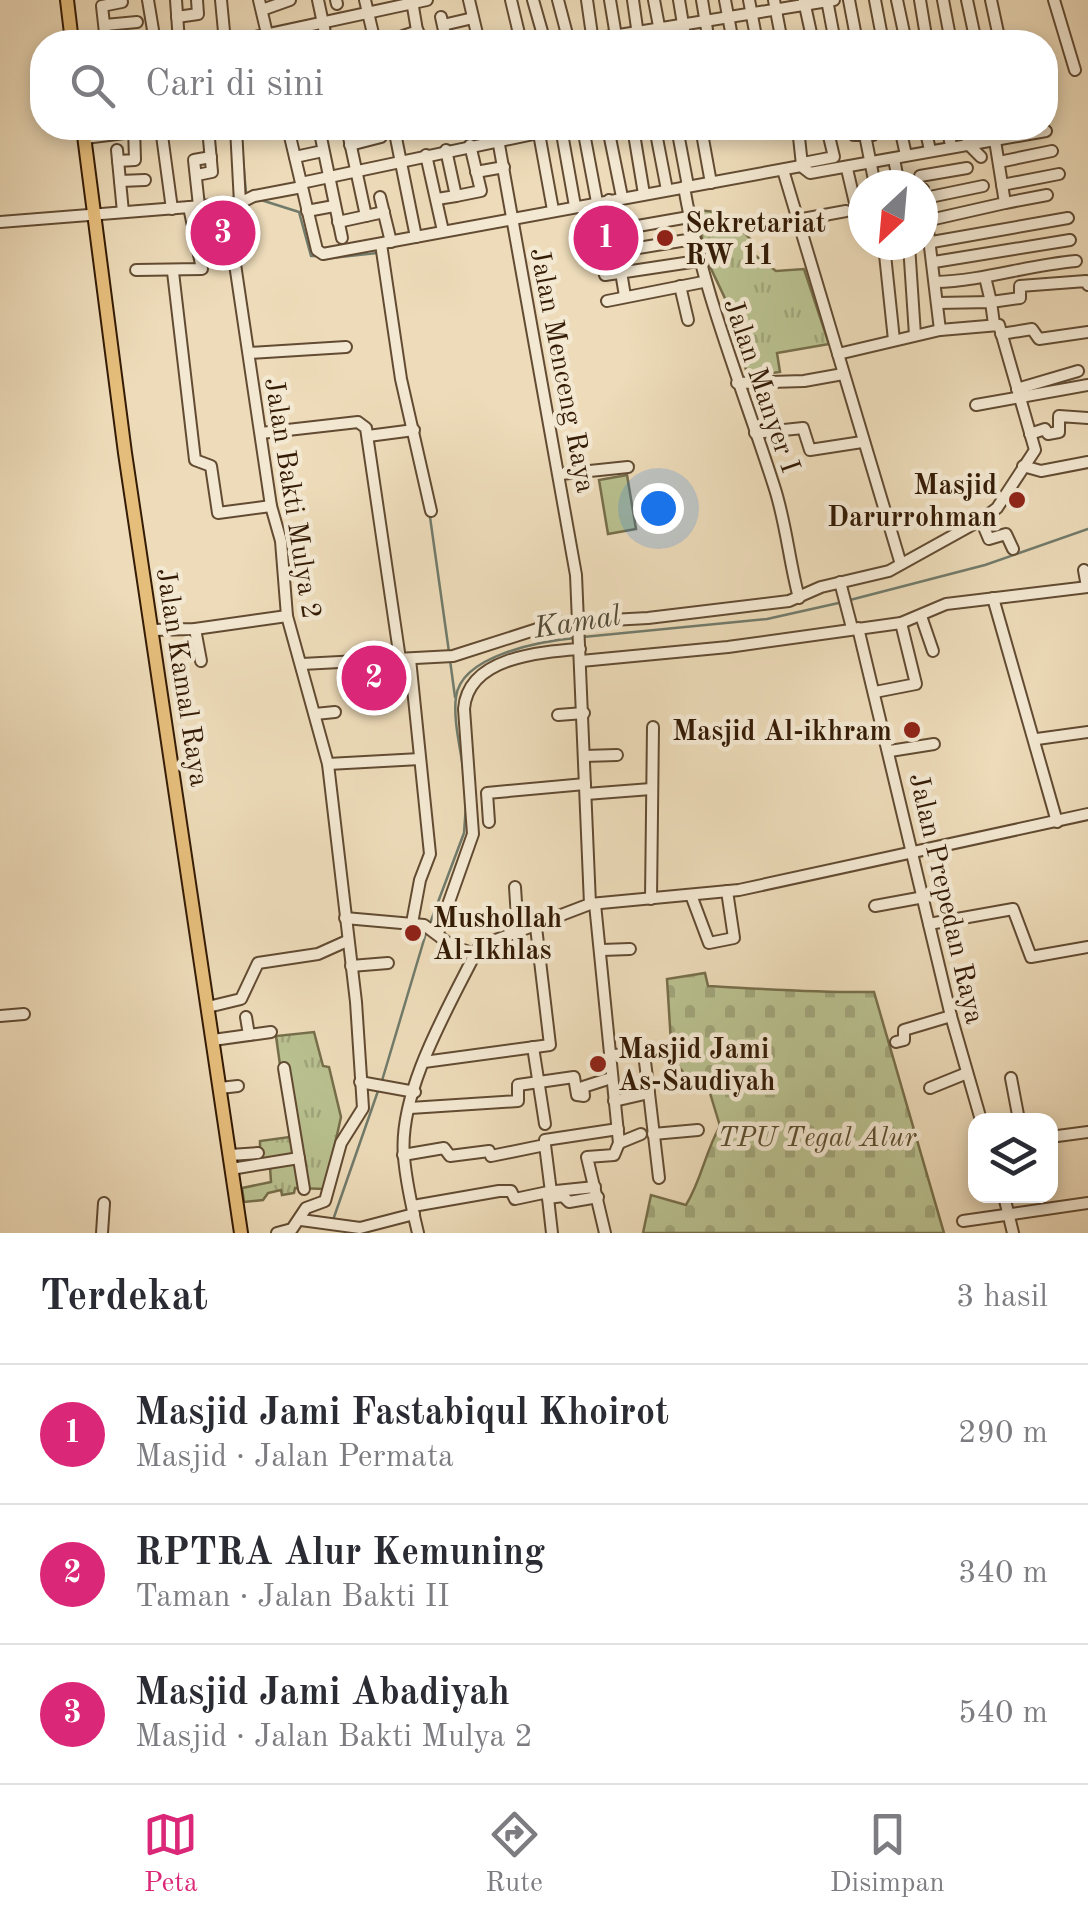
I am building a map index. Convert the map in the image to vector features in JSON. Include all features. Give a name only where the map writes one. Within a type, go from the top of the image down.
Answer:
[{"type":"main road","points":[[67,0],[71,30]]},
{"type":"main road","name":"Jalan Kamal Raya","points":[[85,140],[151,630],[241,1233]]},
{"type":"street","points":[[148,0],[153,30]]},
{"type":"street","points":[[176,0],[178,30]]},
{"type":"street","points":[[177,17],[198,14],[198,0]]},
{"type":"street","points":[[222,0],[228,30]]},
{"type":"street","points":[[266,30],[261,5],[290,0]]},
{"type":"street","points":[[318,0],[324,30]]},
{"type":"street","points":[[365,0],[372,30]]},
{"type":"street","points":[[294,30],[426,0]]},
{"type":"street","points":[[510,0],[519,30]]},
{"type":"street","points":[[534,0],[542,30]]},
{"type":"street","points":[[558,0],[568,30]]},
{"type":"street","points":[[587,0],[591,30]]},
{"type":"street","points":[[610,0],[615,30]]},
{"type":"street","points":[[632,0],[637,30]]},
{"type":"street","points":[[654,0],[659,30]]},
{"type":"street","points":[[679,0],[684,30]]},
{"type":"street","points":[[702,0],[706,30]]},
{"type":"street","points":[[725,0],[730,30]]},
{"type":"street","points":[[749,0],[755,30]]},
{"type":"street","points":[[676,30],[752,16],[775,6],[830,0],[833,30]]},
{"type":"street","points":[[849,0],[855,30]]},
{"type":"street","points":[[874,0],[880,30]]},
{"type":"street","points":[[897,0],[903,30]]},
{"type":"street","points":[[920,0],[925,30]]},
{"type":"street","points":[[943,0],[949,30]]},
{"type":"street","points":[[967,0],[973,30]]},
{"type":"street","points":[[991,0],[997,30]]},
{"type":"street","points":[[1054,0],[1076,70]]},
{"type":"street","points":[[105,30],[102,6],[122,1],[124,22]]},
{"type":"street","points":[[412,2],[418,30]]},
{"type":"street","points":[[476,30],[470,3],[483,2]]},
{"type":"street","points":[[804,3],[810,30]]},
{"type":"street","points":[[444,30],[442,21],[473,18]]},
{"type":"street","points":[[104,25],[137,22]]},
{"type":"street","points":[[123,212],[118,156],[135,160],[134,140]]},
{"type":"street","points":[[163,140],[172,209]]},
{"type":"street","points":[[136,270],[202,269],[194,207],[197,175],[212,174],[209,140]]},
{"type":"street","name":"Jalan Bakti Mulya 2","points":[[238,140],[248,199],[243,241],[235,264],[270,506],[281,541],[288,616],[328,764],[351,966],[362,1110],[341,1143],[325,1200],[308,1207],[301,1220]]},
{"type":"street","points":[[291,140],[318,252],[386,243],[834,158]]},
{"type":"street","points":[[321,140],[342,238]]},
{"type":"street","points":[[349,140],[366,216]]},
{"type":"street","points":[[350,144],[365,140]]},
{"type":"street","points":[[396,140],[416,237]]},
{"type":"street","points":[[0,222],[248,199],[356,170],[378,171],[400,161],[482,140]]},
{"type":"street","name":"Jalan Menceng Raya","points":[[496,140],[561,474],[579,626],[593,904],[602,950],[602,1020],[610,1054],[618,1143]]},
{"type":"street","points":[[540,140],[553,210]]},
{"type":"street","points":[[563,140],[575,206]]},
{"type":"street","points":[[586,140],[620,251],[624,273],[616,298],[621,312]]},
{"type":"street","points":[[610,140],[622,198]]},
{"type":"street","points":[[635,140],[644,194]]},
{"type":"street","points":[[657,140],[667,190]]},
{"type":"street","name":"Jalan Manyer I","points":[[679,140],[702,282],[720,321],[737,383],[776,490],[799,598]]},
{"type":"street","points":[[703,140],[711,183]]},
{"type":"street","points":[[799,140],[802,165],[810,172],[870,164],[975,140]]},
{"type":"street","points":[[797,220],[851,207],[844,169],[834,158],[830,140]]},
{"type":"street","points":[[866,140],[871,170]]},
{"type":"street","points":[[905,140],[916,170]]},
{"type":"street","points":[[927,140],[930,150]]},
{"type":"street","points":[[950,140],[951,145]]},
{"type":"street","points":[[995,140],[1005,203]]},
{"type":"street","points":[[970,142],[981,157]]},
{"type":"street","points":[[438,199],[481,191],[470,145]]},
{"type":"street","points":[[446,150],[456,196]]},
{"type":"street","points":[[295,156],[323,151]]},
{"type":"street","points":[[999,162],[1052,152]]},
{"type":"street","points":[[426,155],[443,231]]},
{"type":"street","points":[[894,159],[896,170]]},
{"type":"street","points":[[476,172],[504,167]]},
{"type":"street","points":[[938,181],[967,168]]},
{"type":"street","points":[[783,170],[900,562]]},
{"type":"street","points":[[1002,185],[1059,174]]},
{"type":"street","points":[[433,182],[452,177]]},
{"type":"street","points":[[120,181],[144,180]]},
{"type":"street","points":[[938,187],[984,186]]},
{"type":"street","points":[[938,218],[1047,195]]},
{"type":"street","points":[[380,197],[412,430],[431,511]]},
{"type":"street","points":[[307,210],[334,206]]},
{"type":"street","points":[[338,222],[384,212]]},
{"type":"street","points":[[615,230],[689,217]]},
{"type":"street","points":[[938,241],[1068,218]]},
{"type":"street","points":[[986,231],[990,252]]},
{"type":"street","points":[[620,251],[692,239]]},
{"type":"street","points":[[940,330],[934,262],[1070,240]]},
{"type":"street","points":[[886,260],[894,340]]},
{"type":"street","points":[[910,260],[915,336]]},
{"type":"street","points":[[606,276],[698,261]]},
{"type":"street","points":[[936,282],[1076,261]]},
{"type":"street","points":[[1026,268],[1028,286]]},
{"type":"street","points":[[173,272],[194,460],[211,466],[218,513],[270,506]]},
{"type":"street","points":[[302,664],[448,656],[539,626],[579,626],[729,610],[799,598],[840,582],[882,574],[981,520],[998,508],[1035,450],[986,277]]},
{"type":"street","points":[[937,304],[1020,298],[1020,286],[1086,281],[1088,285]]},
{"type":"street","points":[[616,298],[702,282]]},
{"type":"street","points":[[680,286],[688,320]]},
{"type":"street","points":[[838,354],[940,330],[1032,328],[1039,339],[1088,332]]},
{"type":"street","points":[[249,353],[346,347]]},
{"type":"street","points":[[976,404],[1078,371]]},
{"type":"street","points":[[737,383],[804,381],[843,374]]},
{"type":"street","points":[[1018,393],[1088,385]]},
{"type":"street","points":[[1030,434],[1060,431],[1058,416],[1088,418]]},
{"type":"street","points":[[261,433],[358,422],[368,436],[420,759],[430,854],[420,880],[428,928]]},
{"type":"street","points":[[755,433],[803,428],[810,450],[862,442]]},
{"type":"street","points":[[368,436],[412,430]]},
{"type":"street","points":[[1023,466],[1040,471],[1088,462]]},
{"type":"street","points":[[561,474],[628,467]]},
{"type":"street","points":[[981,520],[990,539],[1006,534],[1012,549]]},
{"type":"street","points":[[581,662],[728,648],[901,623],[946,604],[1087,587],[1084,570]]},
{"type":"street","name":"Jalan Prepedan Raya","points":[[840,582],[875,692],[950,1016],[980,1113]]},
{"type":"street","points":[[993,598],[1037,738],[1057,822]]},
{"type":"street","points":[[151,630],[196,629],[288,616]]},
{"type":"street","points":[[921,616],[932,651]]},
{"type":"street","points":[[875,692],[916,684],[901,623]]},
{"type":"street","points":[[196,629],[202,661]]},
{"type":"street","points":[[428,928],[473,834],[464,710],[468,690],[485,674],[524,654],[580,646]]},
{"type":"street","points":[[316,714],[335,712]]},
{"type":"street","points":[[558,715],[584,713]]},
{"type":"street","points":[[651,898],[653,727]]},
{"type":"street","points":[[1037,738],[1088,732]]},
{"type":"street","points":[[890,751],[934,744]]},
{"type":"street","points":[[584,756],[617,755]]},
{"type":"street","points":[[328,764],[420,759]]},
{"type":"street","points":[[489,822],[492,792],[652,789]]},
{"type":"street","points":[[418,1233],[403,1155],[410,1108],[424,1062],[480,946],[593,904],[733,891],[914,848],[1088,814]]},
{"type":"street","points":[[515,887],[518,932]]},
{"type":"street","points":[[691,895],[709,943],[735,937],[733,891]]},
{"type":"street","points":[[875,906],[924,896]]},
{"type":"street","points":[[928,924],[997,910],[1017,912],[1031,957],[1088,947]]},
{"type":"street","points":[[345,918],[428,928],[452,946],[474,954]]},
{"type":"street","points":[[424,1062],[551,1044],[536,926]]},
{"type":"street","points":[[208,1006],[241,999],[258,963],[318,954],[347,942]]},
{"type":"street","points":[[602,950],[630,949]]},
{"type":"street","points":[[351,966],[388,964]]},
{"type":"street","points":[[0,1016],[24,1014]]},
{"type":"street","points":[[896,1042],[904,1040],[904,1030],[950,1016]]},
{"type":"street","points":[[246,1017],[248,1036]]},
{"type":"street","points":[[213,1040],[271,1032]]},
{"type":"street","points":[[533,1047],[545,1124]]},
{"type":"street","points":[[610,1054],[644,1054],[649,1093],[647,1134],[659,1178]]},
{"type":"street","points":[[284,1068],[304,1189]]},
{"type":"street","points":[[930,1088],[968,1073]]},
{"type":"street","points":[[410,1108],[518,1101],[518,1085],[574,1077],[578,1096],[584,1096],[583,1087],[611,1078]]},
{"type":"street","points":[[1012,1078],[1018,1113]]},
{"type":"street","points":[[360,1082],[415,1092]]},
{"type":"street","points":[[220,1088],[238,1086]]},
{"type":"street","points":[[614,1101],[649,1093]]},
{"type":"street","points":[[552,1233],[546,1140],[618,1130]]},
{"type":"street","points":[[605,1233],[586,1157],[615,1155],[618,1143],[647,1134],[698,1130]]},
{"type":"street","points":[[588,1132],[592,1156]]},
{"type":"street","points":[[1058,1136],[1088,1132]]},
{"type":"street","points":[[403,1155],[444,1148],[450,1156],[489,1151],[491,1156],[545,1146]]},
{"type":"street","points":[[230,1162],[258,1153]]},
{"type":"street","points":[[230,1162],[299,1158]]},
{"type":"street","points":[[277,1233],[292,1229],[301,1220],[360,1228],[413,1210],[499,1191],[511,1190],[515,1199],[549,1194],[563,1196],[568,1202],[596,1192]]},
{"type":"street","points":[[102,1233],[104,1203]]},
{"type":"street","points":[[1006,1203],[1013,1233]]},
{"type":"street","points":[[963,1221],[1088,1203]]},
{"type":"green space","points":[[696,210],[716,212],[720,225],[738,226],[753,242],[752,253],[776,271],[804,269],[829,344],[777,353],[780,372],[747,376],[738,326],[706,258]]},
{"type":"green space","points":[[627,475],[636,529],[608,534],[599,480]]},
{"type":"green space","name":"TPU Tegal Alur","points":[[705,973],[708,986],[874,992],[944,1233],[643,1233],[651,1195],[686,1205],[720,1126],[706,1080],[691,1081],[672,1059],[667,979]]},
{"type":"green space","points":[[314,1032],[323,1066],[329,1067],[341,1117],[325,1189],[295,1188],[294,1193],[282,1195],[281,1190],[268,1193],[263,1200],[244,1202],[242,1188],[271,1182],[270,1167],[236,1171],[234,1157],[260,1153],[260,1141],[290,1137],[276,1036]]},
{"type":"waterway","points":[[227,14],[229,30]]},
{"type":"waterway","points":[[241,140],[246,193]]},
{"type":"waterway","points":[[261,200],[299,212],[311,256],[318,256]]},
{"type":"waterway","points":[[331,258],[377,253]]},
{"type":"waterway","points":[[430,517],[449,652]]},
{"type":"waterway","name":"Kamal","points":[[850,600],[985,565],[1088,529]]},
{"type":"waterway","name":"Kamal","points":[[583,637],[767,619],[843,602]]},
{"type":"waterway","name":"Kamal","points":[[463,768],[456,697],[472,670],[524,647],[575,638]]},
{"type":"waterway","points":[[450,660],[455,697]]},
{"type":"waterway","name":"Kamal","points":[[429,926],[464,833],[466,805]]},
{"type":"waterway","name":"Kamal","points":[[381,1084],[426,933]]},
{"type":"waterway","name":"Kamal","points":[[333,1220],[378,1091]]},
{"type":"place","name":"Masjid Jami Abadiyah","points":[[223,233]]},
{"type":"place","name":"Masjid Jami Fastabiqul Khoirot","points":[[606,238]]},
{"type":"place","name":"Sekretariat RW 11","points":[[665,238]]},
{"type":"place","name":"Masjid Darurrohman","points":[[1017,500]]},
{"type":"place","name":"RPTRA Alur Kemuning","points":[[374,678]]},
{"type":"place","name":"Masjid Al-ikhram","points":[[912,730]]},
{"type":"place","name":"Mushollah Al-Ikhlas","points":[[413,933]]},
{"type":"place","name":"Masjid Jami As-Saudiyah","points":[[598,1064]]}]
